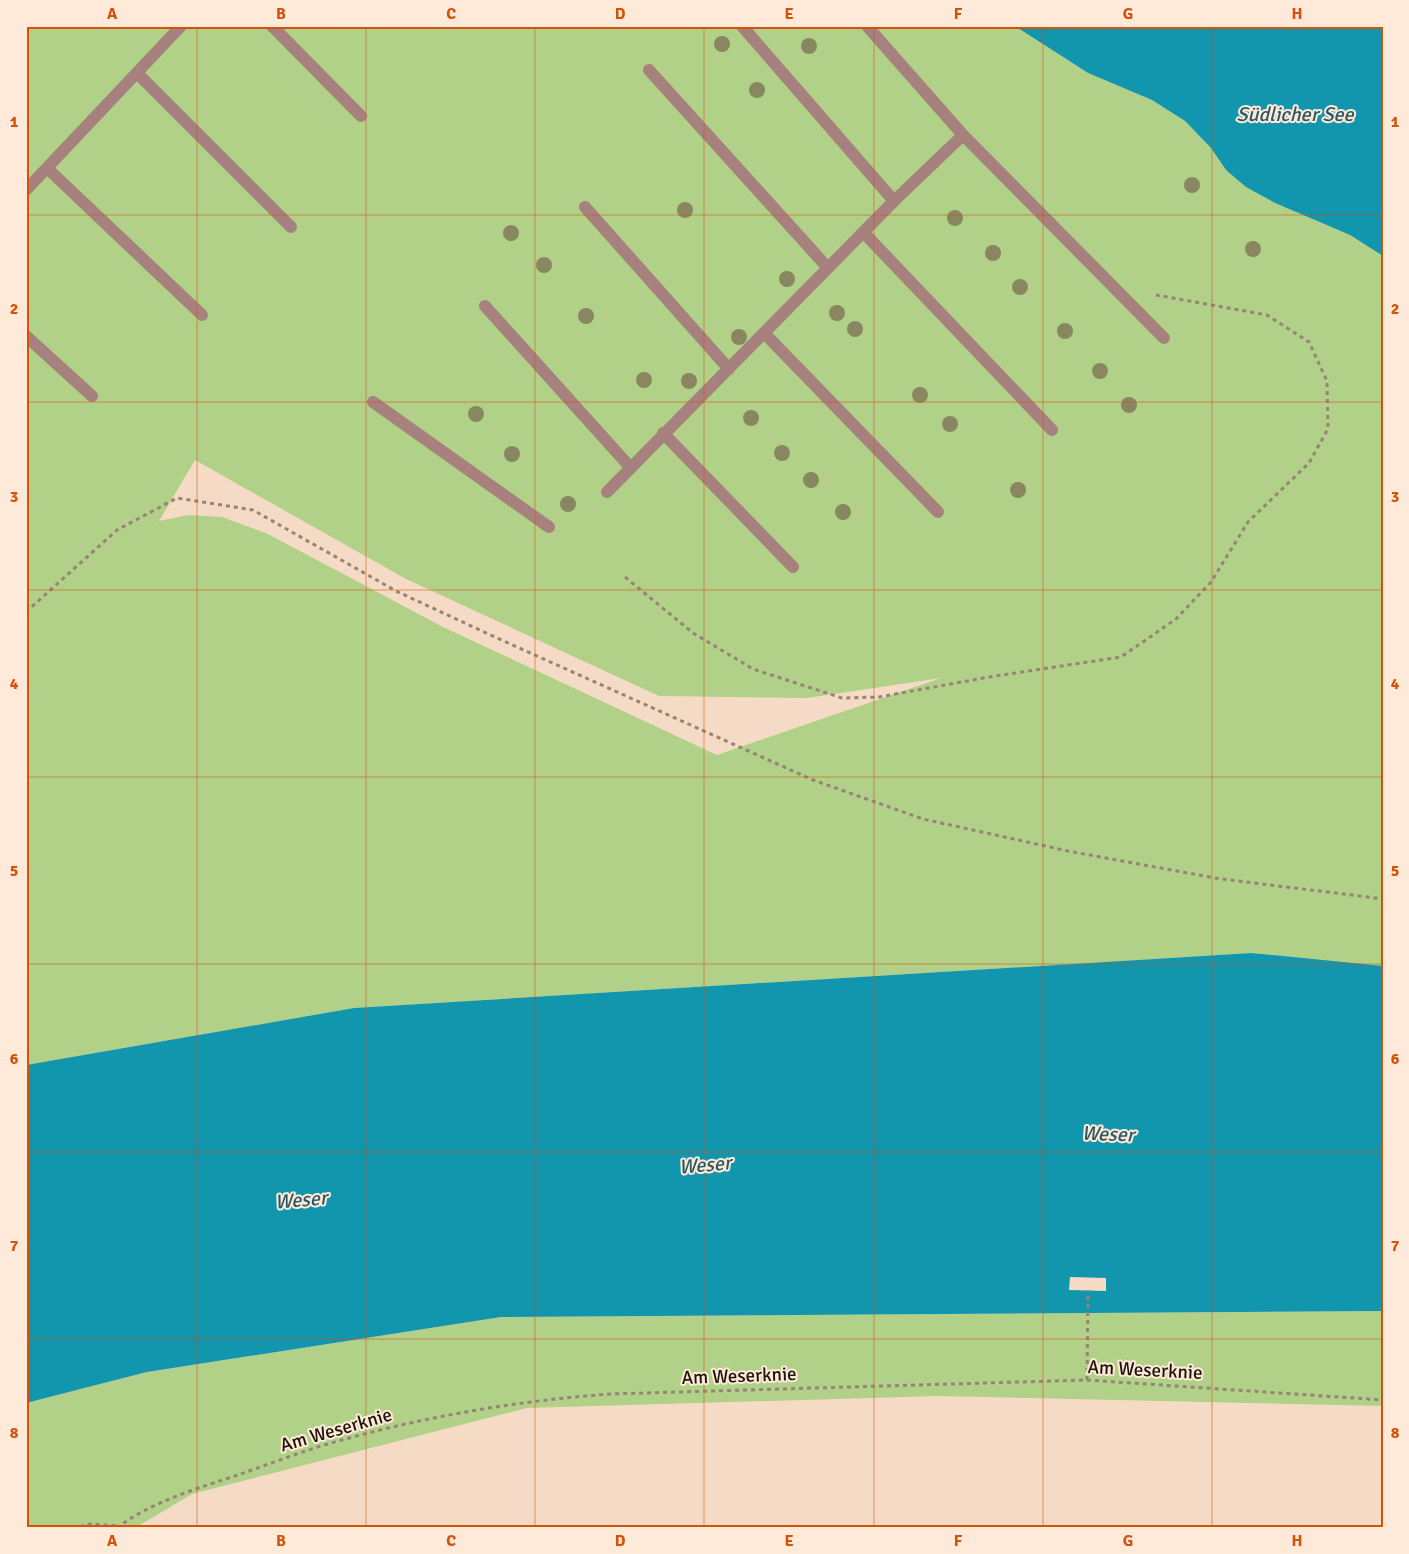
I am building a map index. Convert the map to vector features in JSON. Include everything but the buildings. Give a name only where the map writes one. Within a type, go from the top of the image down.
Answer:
[{"type":"lane","points":[[26,190],[181,26]]},
{"type":"lane","points":[[272,26],[361,116]]},
{"type":"lane","points":[[742,26],[894,201]]},
{"type":"lane","points":[[867,26],[963,135],[1164,338]]},
{"type":"lane","points":[[649,70],[828,268]]},
{"type":"lane","points":[[137,73],[291,227]]},
{"type":"lane","points":[[607,492],[663,433],[894,201],[963,135]]},
{"type":"lane","points":[[47,168],[202,315]]},
{"type":"lane","points":[[585,207],[729,368]]},
{"type":"lane","points":[[864,233],[1052,430]]},
{"type":"lane","points":[[485,306],[630,467]]},
{"type":"lane","points":[[764,333],[938,512]]},
{"type":"lane","points":[[26,336],[92,396]]},
{"type":"lane","points":[[373,402],[549,527]]},
{"type":"lane","points":[[663,433],[792,567]]},
{"type":"path","points":[[625,577],[693,633],[753,669],[842,698],[879,697],[989,677],[1121,657],[1176,619],[1211,582],[1248,522],[1309,463],[1328,429],[1327,381],[1309,342],[1267,315],[1189,303],[1113,286]]},
{"type":"path","points":[[26,612],[117,530],[177,498],[253,510],[396,591],[515,646],[804,776],[923,819],[1068,851],[1214,878],[1383,899]]},
{"type":"path","points":[[1087,1380],[1088,1290]]},
{"type":"path","name":"Am Weserknie","points":[[118,1527],[155,1506],[191,1491],[323,1446],[434,1419],[542,1399],[638,1393],[1087,1380],[1383,1400]]},
{"type":"path","points":[[72,1528],[91,1524],[118,1527]]},
{"type":"green space","points":[[26,26],[1015,26],[1088,73],[1152,100],[1185,121],[1211,148],[1226,170],[1275,203],[1350,235],[1383,256],[1383,968],[1251,953],[354,1008],[26,1065]],"holes":[[[195,460],[406,579],[659,696],[807,698],[941,678],[717,755],[443,627],[268,534],[222,517],[188,515],[159,521]]]},
{"type":"green space","points":[[1383,1311],[1383,1406],[938,1396],[527,1408],[192,1494],[135,1528],[26,1528],[26,1403],[147,1372],[501,1317]]},
{"type":"water","name":"Südlicher See","points":[[1015,26],[1383,26],[1383,256],[1350,235],[1275,203],[1246,187],[1226,170],[1211,148],[1185,121],[1152,100],[1088,73]]},
{"type":"water","name":"Weser","points":[[1251,953],[1383,966],[1383,1311],[501,1317],[147,1372],[26,1403],[26,1065],[354,1008]]},
{"type":"pier","points":[[1070,1277],[1106,1278],[1106,1291],[1069,1290]]}]
